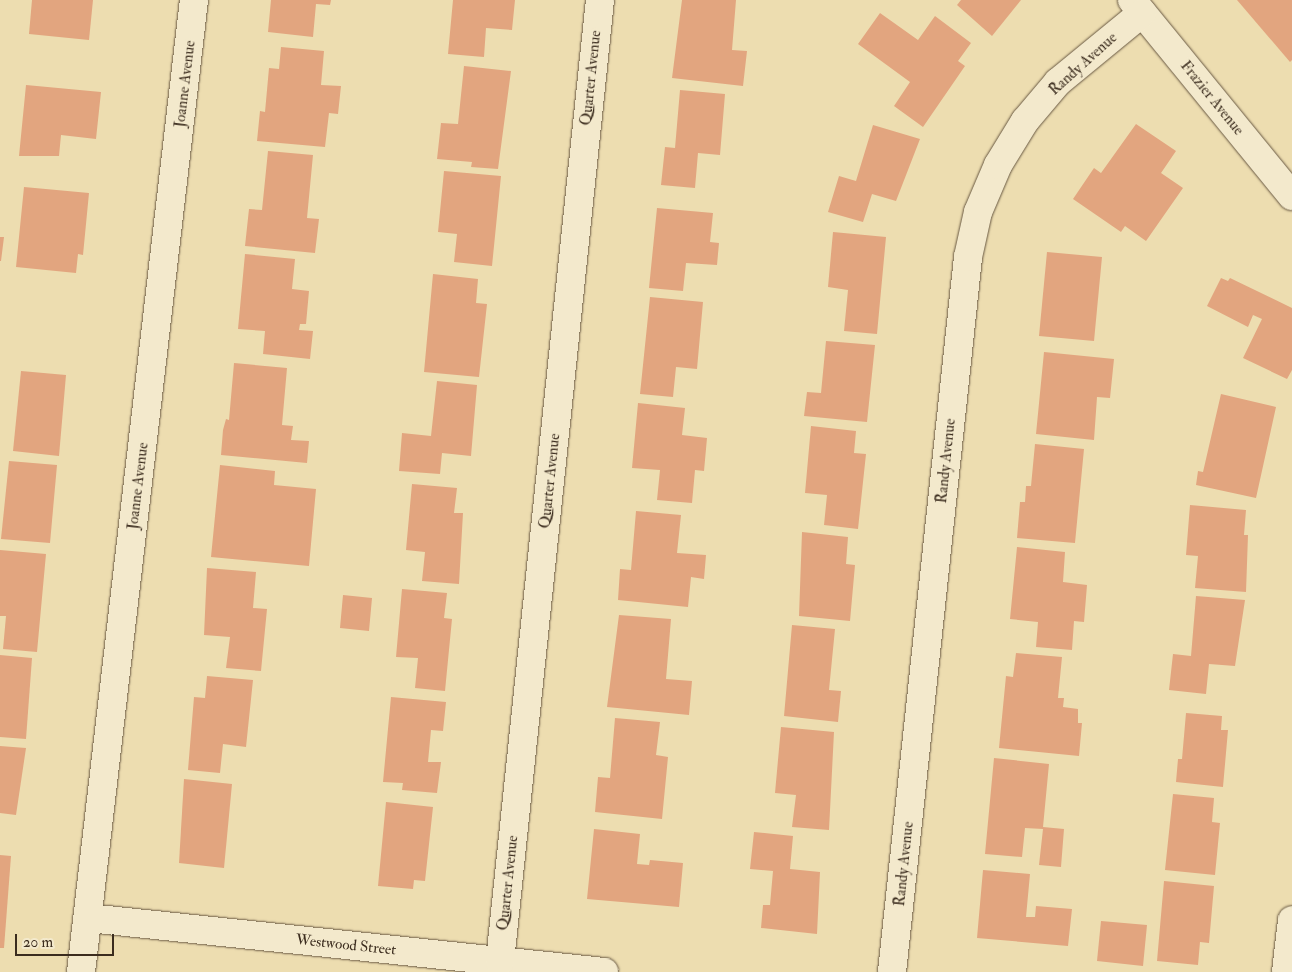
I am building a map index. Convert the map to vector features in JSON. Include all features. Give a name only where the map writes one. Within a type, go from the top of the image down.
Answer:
[{"type":"street","name":"Joanne Avenue","points":[[81,972],[194,0]]},
{"type":"street","name":"Quarter Avenue","points":[[500,961],[600,0]]},
{"type":"street","name":"Frazier Avenue","points":[[1137,6],[1292,196]]},
{"type":"street","name":"Randy Avenue","points":[[892,972],[968,257],[978,212],[998,165],[1025,121],[1058,82],[1137,6]]},
{"type":"street","name":"Westwood Street","points":[[88,918],[604,972]]},
{"type":"street","points":[[1286,972],[1292,920]]},
{"type":"building","points":[[32,0],[93,0],[89,40],[29,34]]},
{"type":"building","points":[[271,0],[331,0],[330,5],[316,4],[313,37],[268,32]]},
{"type":"building","points":[[453,0],[515,0],[512,30],[486,28],[484,57],[448,54]]},
{"type":"building","points":[[682,0],[736,0],[732,50],[747,51],[743,86],[672,78]]},
{"type":"building","points":[[961,0],[1021,0],[992,36],[957,5]]},
{"type":"building","points":[[1237,0],[1292,0],[1292,60],[1290,62]]},
{"type":"building","points":[[880,13],[918,40],[935,16],[971,43],[958,61],[965,66],[923,127],[894,106],[910,82],[858,44]]},
{"type":"building","points":[[281,47],[324,51],[321,85],[341,86],[338,114],[329,113],[325,147],[257,141],[260,111],[265,112],[269,68],[279,69]]},
{"type":"building","points":[[464,66],[511,71],[498,169],[471,167],[472,162],[437,159],[441,123],[458,124]]},
{"type":"building","points":[[26,85],[101,92],[96,139],[61,135],[59,156],[19,156]]},
{"type":"building","points":[[680,90],[725,94],[720,155],[698,153],[695,188],[661,185],[665,147],[675,148]]},
{"type":"building","points":[[1136,124],[1176,151],[1161,173],[1183,188],[1146,241],[1125,226],[1121,232],[1073,199],[1094,168],[1101,173]]},
{"type":"building","points":[[873,125],[920,139],[896,201],[872,194],[863,222],[828,212],[839,176],[856,181]]},
{"type":"building","points":[[268,151],[313,155],[307,218],[319,219],[315,253],[245,246],[249,209],[262,210]]},
{"type":"building","points":[[444,171],[501,176],[492,266],[454,262],[457,234],[438,232]]},
{"type":"building","points":[[24,187],[89,193],[83,255],[78,254],[76,273],[16,267]]},
{"type":"building","points":[[657,208],[713,213],[710,242],[719,243],[717,265],[686,263],[683,291],[649,288]]},
{"type":"building","points":[[833,232],[886,237],[877,334],[844,331],[848,290],[828,287]]},
{"type":"building","points":[[0,237],[4,237],[1,261],[0,261]]},
{"type":"building","points":[[1047,252],[1102,257],[1094,341],[1039,336]]},
{"type":"building","points":[[245,254],[295,259],[292,289],[309,291],[306,324],[300,324],[299,330],[313,331],[310,359],[263,354],[265,331],[238,329]]},
{"type":"building","points":[[433,274],[478,279],[476,303],[487,304],[479,377],[424,372]]},
{"type":"building","points":[[1221,278],[1228,281],[1230,278],[1292,308],[1292,370],[1287,379],[1243,358],[1262,319],[1253,315],[1248,327],[1207,306]]},
{"type":"building","points":[[650,297],[703,302],[697,369],[676,367],[673,397],[640,394]]},
{"type":"building","points":[[826,341],[875,345],[867,422],[804,416],[807,392],[821,393]]},
{"type":"building","points":[[1044,352],[1114,359],[1110,398],[1097,397],[1094,440],[1036,434]]},
{"type":"building","points":[[234,363],[287,368],[282,425],[293,426],[291,440],[309,441],[307,463],[221,455],[223,430],[226,419],[229,420]]},
{"type":"building","points":[[21,371],[66,375],[59,456],[13,451]]},
{"type":"building","points":[[437,381],[477,385],[471,456],[442,453],[440,474],[399,471],[402,433],[431,436]]},
{"type":"building","points":[[1221,394],[1276,407],[1256,498],[1196,485],[1198,471],[1203,472]]},
{"type":"building","points":[[638,403],[685,408],[682,435],[707,438],[704,471],[695,470],[692,503],[657,500],[660,470],[632,468]]},
{"type":"building","points":[[811,426],[856,431],[854,453],[866,454],[858,529],[824,525],[827,495],[805,493]]},
{"type":"building","points":[[1035,444],[1084,449],[1075,543],[1017,538],[1020,502],[1025,502],[1026,486],[1031,486]]},
{"type":"building","points":[[9,461],[57,465],[50,543],[1,539]]},
{"type":"building","points":[[220,465],[275,471],[274,485],[316,489],[309,566],[211,557]]},
{"type":"building","points":[[412,484],[457,488],[454,513],[463,513],[459,584],[422,581],[425,552],[406,550]]},
{"type":"building","points":[[1190,505],[1246,510],[1244,535],[1248,535],[1246,592],[1195,588],[1198,556],[1186,555]]},
{"type":"building","points":[[636,511],[681,515],[677,553],[706,555],[704,579],[691,577],[688,607],[618,600],[620,569],[631,570]]},
{"type":"building","points":[[802,532],[848,537],[846,564],[855,565],[850,621],[799,616]]},
{"type":"building","points":[[1017,547],[1065,552],[1063,582],[1087,585],[1084,622],[1074,621],[1072,650],[1036,647],[1038,622],[1010,619]]},
{"type":"building","points":[[0,550],[46,554],[37,652],[3,649],[6,616],[0,616]]},
{"type":"building","points":[[207,568],[256,572],[253,608],[267,609],[261,671],[226,668],[230,637],[204,635]]},
{"type":"building","points":[[402,589],[447,593],[444,618],[452,619],[445,691],[415,688],[418,658],[396,657]]},
{"type":"building","points":[[343,595],[372,598],[369,631],[340,628]]},
{"type":"building","points":[[1196,596],[1245,600],[1235,666],[1209,664],[1206,694],[1169,690],[1173,654],[1191,656]]},
{"type":"building","points":[[619,615],[671,619],[666,679],[692,681],[689,715],[607,707]]},
{"type":"building","points":[[792,625],[835,629],[829,690],[841,691],[838,722],[784,716]]},
{"type":"building","points":[[1016,653],[1062,657],[1058,698],[1064,698],[1063,707],[1078,709],[1078,723],[1082,723],[1079,756],[999,748],[1006,676],[1013,677]]},
{"type":"building","points":[[0,655],[32,658],[26,739],[0,737]]},
{"type":"building","points":[[207,676],[253,680],[246,747],[223,744],[220,773],[188,770],[194,697],[205,698]]},
{"type":"building","points":[[391,697],[446,702],[443,731],[431,730],[428,762],[441,762],[437,793],[402,790],[403,783],[383,782]]},
{"type":"building","points":[[1186,713],[1222,716],[1221,730],[1228,730],[1223,787],[1176,782],[1178,759],[1182,759]]},
{"type":"building","points":[[615,718],[660,722],[656,755],[668,757],[662,819],[595,812],[598,777],[610,778]]},
{"type":"building","points":[[781,727],[834,732],[829,830],[792,827],[796,795],[775,793]]},
{"type":"building","points":[[0,746],[26,748],[16,815],[0,813]]},
{"type":"building","points":[[994,758],[1049,764],[1043,827],[1064,829],[1061,867],[1039,865],[1043,829],[1025,828],[1022,857],[985,854]]},
{"type":"building","points":[[184,779],[232,784],[224,868],[179,863]]},
{"type":"building","points":[[1173,794],[1214,798],[1212,822],[1220,823],[1215,875],[1165,870]]},
{"type":"building","points":[[386,802],[433,807],[425,881],[414,880],[413,889],[378,886]]},
{"type":"building","points":[[594,829],[640,834],[637,864],[649,865],[650,860],[683,863],[679,907],[587,899]]},
{"type":"building","points":[[754,832],[793,836],[790,869],[820,872],[817,934],[761,928],[763,905],[770,905],[773,871],[750,869]]},
{"type":"building","points":[[0,855],[11,856],[4,948],[0,948]]},
{"type":"building","points":[[983,870],[1030,874],[1026,917],[1035,917],[1036,906],[1072,909],[1068,946],[977,938]]},
{"type":"building","points":[[1164,881],[1214,886],[1209,943],[1200,942],[1198,965],[1157,961]]},
{"type":"building","points":[[1101,921],[1147,925],[1143,966],[1097,961]]}]
